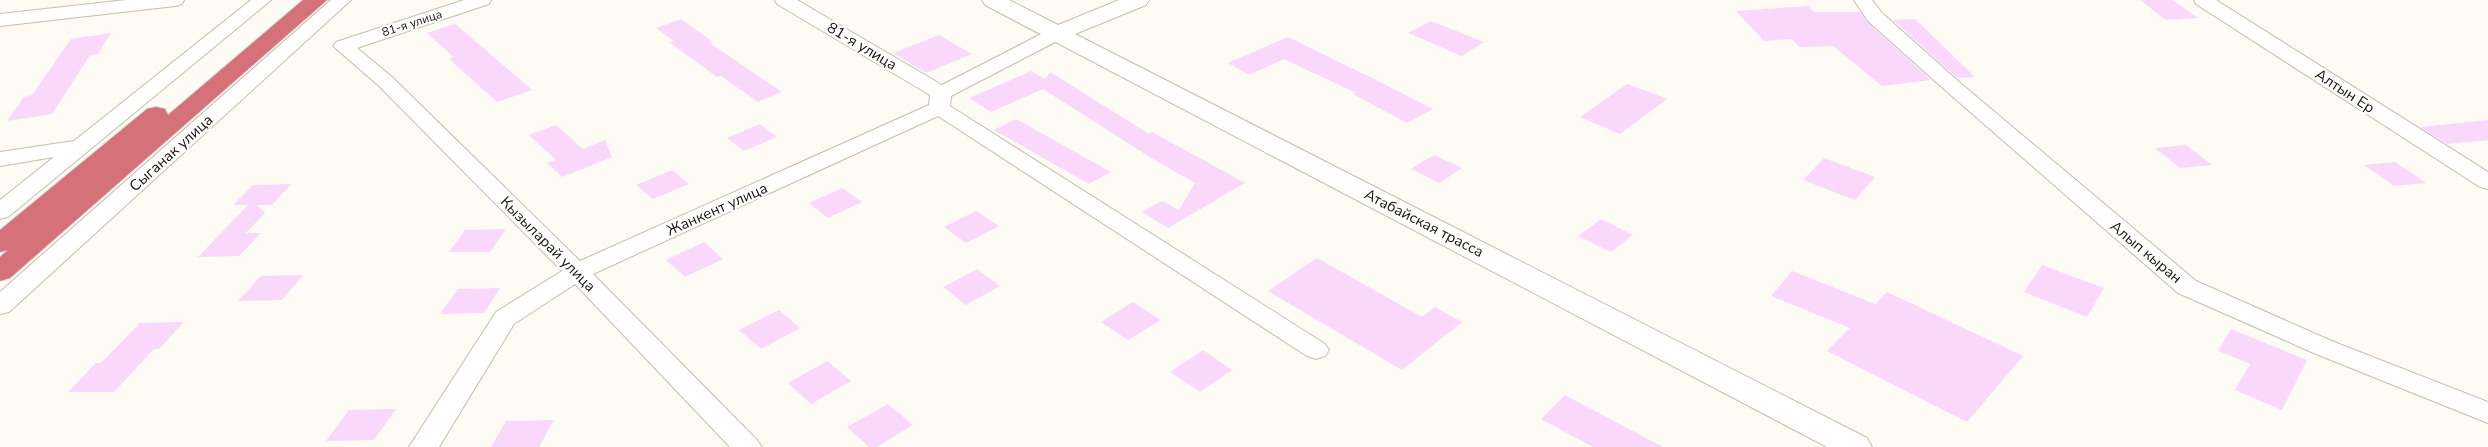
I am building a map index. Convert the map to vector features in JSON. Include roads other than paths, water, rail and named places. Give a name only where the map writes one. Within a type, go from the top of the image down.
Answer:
[{"type":"highway","points":[[0,244],[291,0]]},
{"type":"highway","points":[[0,272],[316,0]]},
{"type":"main road","name":"Атабайская трасса","points":[[993,0],[1855,447]]},
{"type":"main road","points":[[1058,33],[1138,0]]},
{"type":"street","points":[[0,20],[175,0]]},
{"type":"street","points":[[0,212],[262,0]]},
{"type":"street","name":"Сыганак улица","points":[[0,306],[342,0]]},
{"type":"street","name":"81-я улица","points":[[343,46],[482,0]]},
{"type":"street","name":"81-я улица","points":[[784,0],[940,100],[1316,350]]},
{"type":"street","name":"Алып кыран","points":[[1862,0],[1875,17],[1952,86],[2187,287],[2325,348],[2488,413]]},
{"type":"street","name":"Алтын Ер","points":[[2202,0],[2488,182]]},
{"type":"street","name":"Жанкент улица","points":[[424,447],[505,318],[577,272],[940,100],[1058,33]]},
{"type":"street","name":"Кызыларай улица","points":[[343,46],[384,81],[577,272],[747,447]]},
{"type":"street","points":[[0,159],[79,147]]}]
